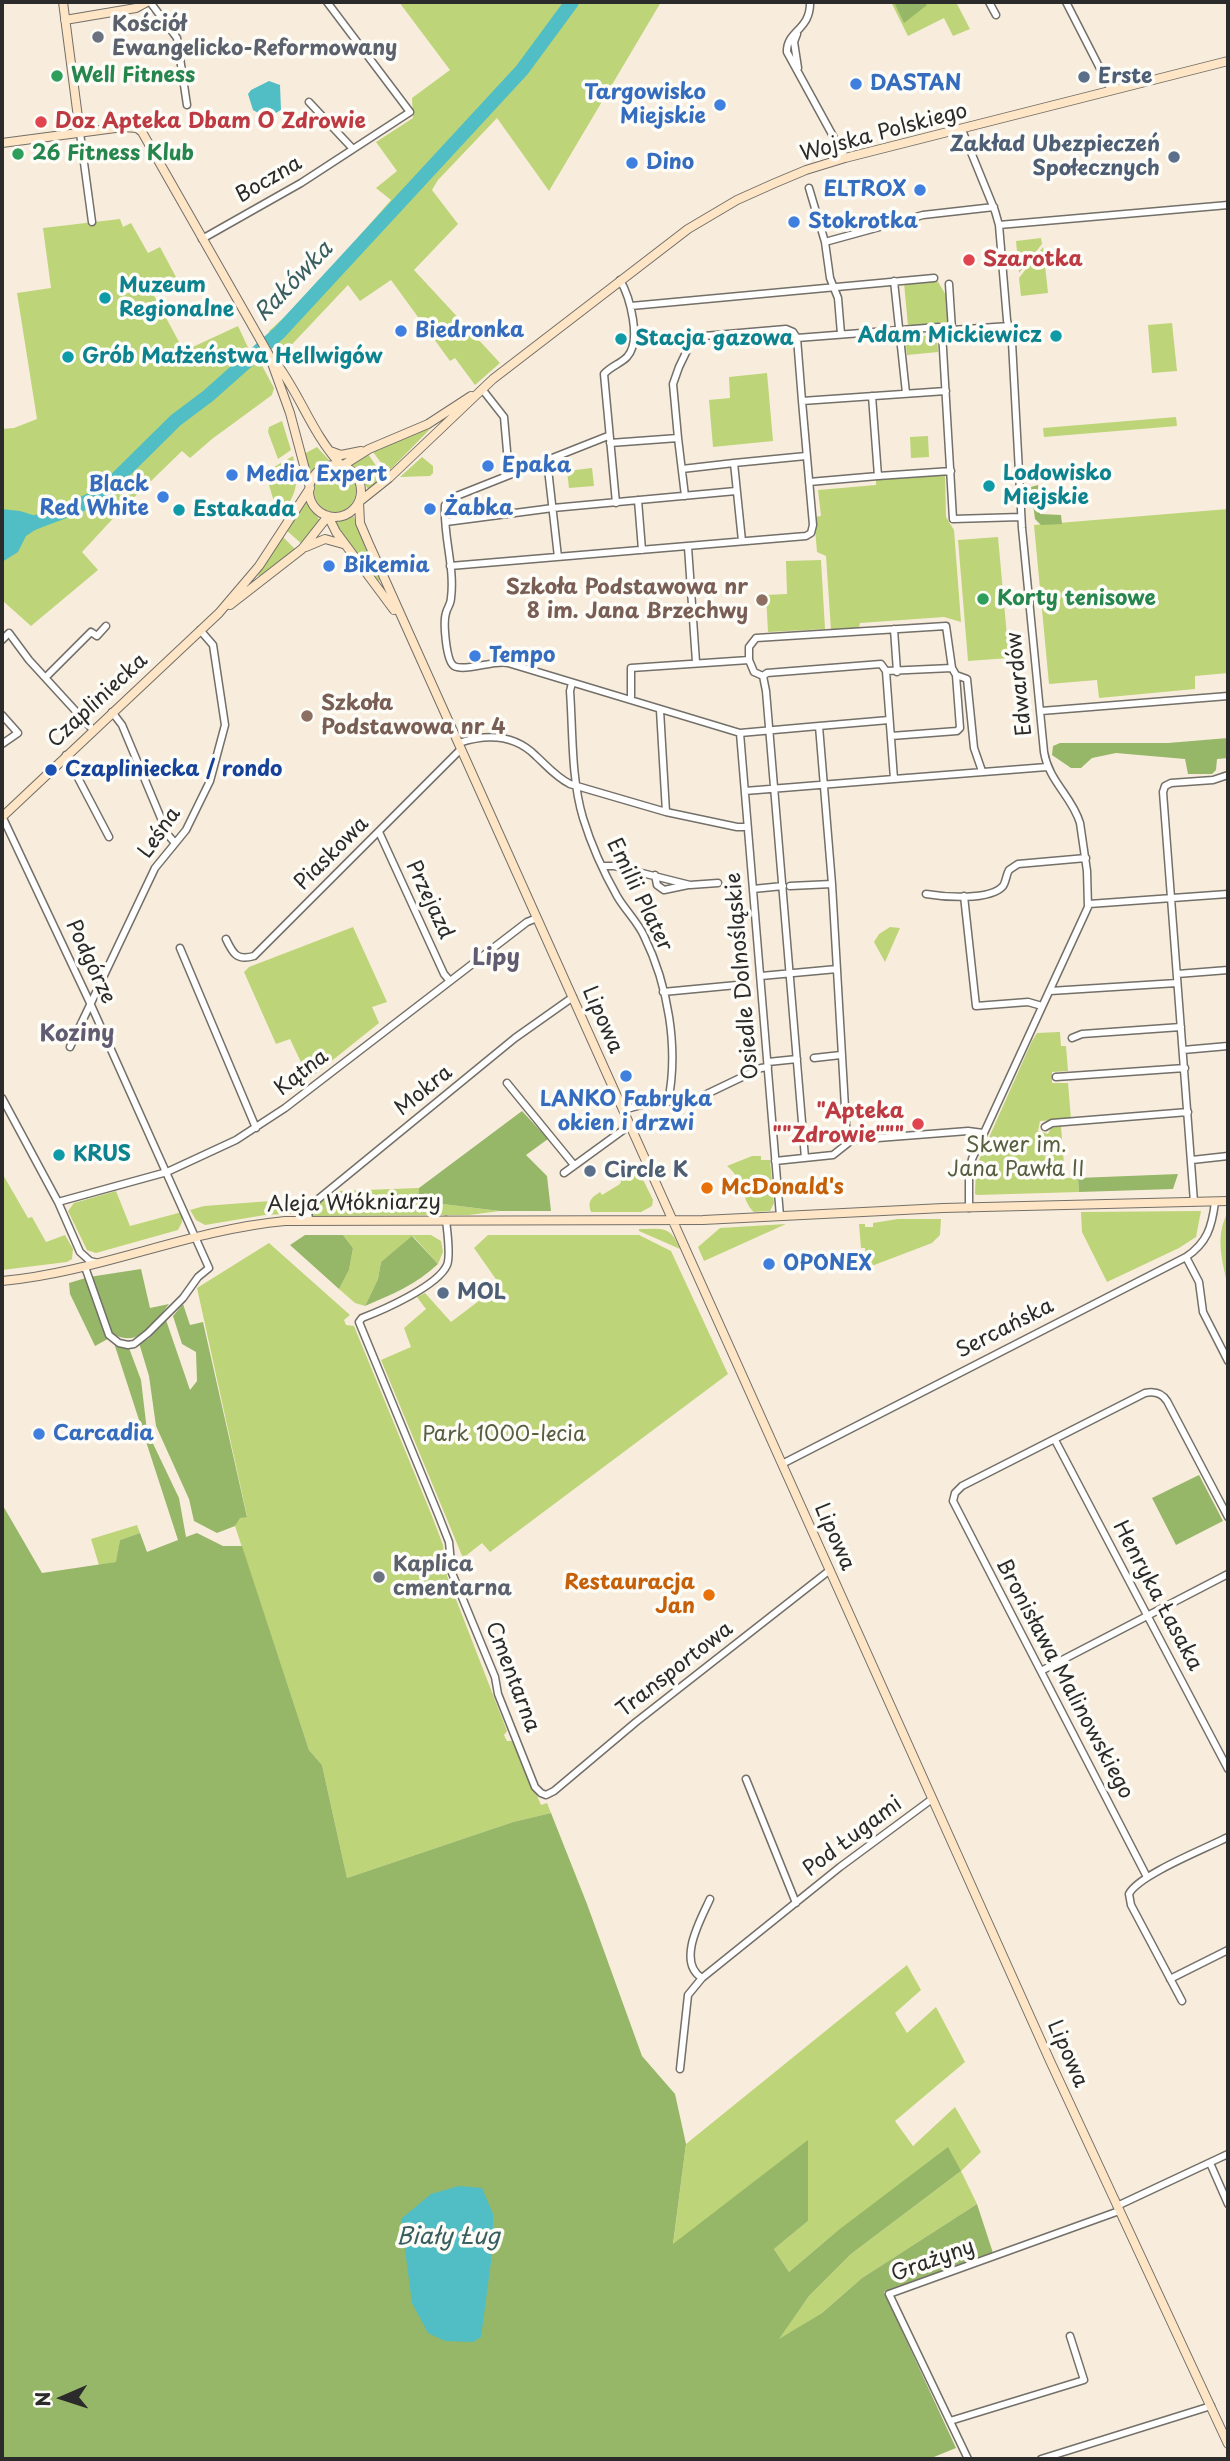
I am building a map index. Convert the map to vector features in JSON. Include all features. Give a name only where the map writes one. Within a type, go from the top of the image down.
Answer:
[{"type":"street","points":[[63,2],[92,222]]},
{"type":"street","points":[[65,20],[136,8],[148,2],[177,38],[187,105]]},
{"type":"street","name":"Boczna","points":[[202,239],[301,183],[410,112],[327,2]]},
{"type":"street","points":[[810,2],[807,19],[797,32],[794,42],[798,70],[845,158]]},
{"type":"street","points":[[989,2],[996,15]]},
{"type":"street","points":[[1066,2],[1111,90]]},
{"type":"street","name":"Wojska Polskiego","points":[[342,466],[369,449],[428,424],[482,389],[688,229],[737,200],[806,170],[845,158],[1228,61]]},
{"type":"street","points":[[309,102],[354,149]]},
{"type":"street","points":[[2,144],[123,127],[137,128],[148,141],[269,355],[290,413],[312,502],[328,516],[342,516],[355,509],[359,502],[359,480],[324,448],[282,370],[269,355]]},
{"type":"street","name":"Edwardów","points":[[962,130],[999,225],[1013,355],[1021,517],[1047,767],[1077,812],[1086,858],[1089,904],[972,1159],[969,1208]]},
{"type":"street","points":[[809,188],[838,298],[841,334]]},
{"type":"street","points":[[999,225],[1228,205]]},
{"type":"street","points":[[825,242],[923,215],[994,207]]},
{"type":"street","points":[[631,306],[934,278]]},
{"type":"street","points":[[616,502],[604,374],[627,357],[634,342],[631,306],[620,280]]},
{"type":"street","points":[[894,281],[906,393]]},
{"type":"street","points":[[949,284],[952,330],[1009,326]]},
{"type":"street","points":[[797,338],[937,326],[942,329],[953,519],[1021,517]]},
{"type":"street","points":[[450,565],[688,547],[806,536],[811,533],[813,525],[797,338],[793,332],[786,329],[634,342]]},
{"type":"street","points":[[685,496],[673,384],[693,338]]},
{"type":"street","points":[[482,389],[504,417],[509,474]]},
{"type":"street","name":"Wojska Polskiego","points":[[359,502],[389,478],[482,389]]},
{"type":"street","points":[[802,401],[946,391]]},
{"type":"street","points":[[872,396],[878,476]]},
{"type":"street","points":[[678,438],[609,439],[509,474],[450,500],[445,505],[452,596],[445,617],[451,663],[455,667],[461,667],[502,662],[740,733],[890,720]]},
{"type":"street","points":[[324,448],[341,455],[369,449]]},
{"type":"street","points":[[682,469],[806,456]]},
{"type":"street","points":[[547,460],[558,557]]},
{"type":"street","points":[[734,463],[742,541]]},
{"type":"street","points":[[310,488],[321,470],[328,466],[342,466]]},
{"type":"street","points":[[809,482],[951,471]]},
{"type":"street","name":"Czapliniecka","points":[[2,816],[219,612],[259,566],[310,488]]},
{"type":"street","points":[[446,522],[553,508],[736,491]]},
{"type":"street","points":[[638,500],[642,550]]},
{"type":"street","name":"Lipowa","points":[[359,502],[361,526],[413,643],[932,1799],[1228,2444]]},
{"type":"street","name":"Czapliniecka","points":[[219,612],[250,592],[303,548],[328,516]]},
{"type":"street","name":"Lipowa","points":[[328,516],[390,604],[413,643]]},
{"type":"street","points":[[303,548],[325,539],[346,545]]},
{"type":"street","points":[[688,547],[696,662]]},
{"type":"street","points":[[46,677],[91,632],[97,636],[106,626]]},
{"type":"street","points":[[763,676],[754,673],[749,660],[749,647],[756,638],[946,626],[960,728],[957,731],[891,736]]},
{"type":"street","points":[[894,629],[897,671]]},
{"type":"street","name":"Leśna","points":[[69,1048],[155,869],[194,817],[211,781],[225,725],[213,645],[200,630]]},
{"type":"street","points":[[2,640],[9,633],[29,660],[93,730]]},
{"type":"street","points":[[631,699],[631,668],[749,660]]},
{"type":"street","points":[[763,676],[767,673],[881,664],[886,671],[894,779]]},
{"type":"street","points":[[886,671],[954,671],[967,679],[974,748],[982,771]]},
{"type":"street","points":[[763,676],[786,886],[790,974],[805,1158]]},
{"type":"street","name":"Emilii Plater","points":[[572,682],[570,691],[577,786],[582,815],[616,895],[645,938],[663,992],[673,1056],[673,1079],[668,1102]]},
{"type":"street","points":[[1041,711],[1228,696]]},
{"type":"street","points":[[660,710],[666,812]]},
{"type":"street","points":[[112,712],[121,725],[168,835],[175,843]]},
{"type":"street","points":[[2,715],[18,733],[2,744]]},
{"type":"street","points":[[775,1161],[833,1155],[847,1142],[832,884],[819,726]]},
{"type":"street","name":"Osiedle Dolnośląskie","points":[[740,733],[780,1216]]},
{"type":"street","points":[[460,746],[480,737],[509,740],[524,746],[559,779],[577,786],[666,812],[747,827]]},
{"type":"street","name":"Piaskowa","points":[[226,939],[233,955],[238,958],[254,956],[379,832],[460,746]]},
{"type":"street","points":[[66,755],[109,837]]},
{"type":"street","points":[[745,791],[1047,767]]},
{"type":"street","points":[[1194,1202],[1164,808],[1166,786],[1171,783],[1213,780],[1228,775]]},
{"type":"street","name":"Podgórze","points":[[2,816],[91,1005],[209,1268],[198,1277],[183,1298],[134,1344],[123,1344],[109,1335],[85,1267]]},
{"type":"street","name":"Przejazd","points":[[379,832],[444,974],[450,981]]},
{"type":"street","points":[[926,894],[964,896],[990,893],[1005,883],[1009,870],[1018,864],[1086,858]]},
{"type":"street","points":[[603,866],[610,865],[656,875],[690,885]]},
{"type":"street","points":[[656,875],[657,885],[664,890],[718,883]]},
{"type":"street","points":[[753,889],[832,884]]},
{"type":"street","points":[[1089,904],[1228,894]]},
{"type":"street","points":[[964,896],[976,1006],[1028,1002],[1042,1006]]},
{"type":"street","name":"Kątna","points":[[58,1202],[167,1172],[256,1128],[527,922],[537,918]]},
{"type":"street","points":[[180,948],[256,1128]]},
{"type":"street","points":[[761,976],[837,969]]},
{"type":"street","points":[[1177,974],[1228,970]]},
{"type":"street","points":[[1050,991],[1177,983]]},
{"type":"street","points":[[663,992],[737,985]]},
{"type":"street","name":"Mokra","points":[[309,1220],[308,1211],[311,1205],[515,1038],[573,997]]},
{"type":"street","points":[[1072,1038],[1082,1034],[1181,1027]]},
{"type":"street","points":[[1183,1050],[1228,1046]]},
{"type":"street","points":[[814,1058],[841,1055]]},
{"type":"street","points":[[623,1110],[656,1101],[690,1102],[768,1064],[797,1059]]},
{"type":"street","points":[[1056,1077],[1185,1068]]},
{"type":"street","points":[[507,1083],[574,1165]]},
{"type":"street","points":[[2,1098],[4,1109],[58,1202],[80,1252],[90,1261],[100,1264]]},
{"type":"street","points":[[1045,1127],[1052,1124],[1188,1112]]},
{"type":"street","points":[[564,1173],[630,1125]]},
{"type":"street","points":[[847,1142],[968,1131],[984,1133]]},
{"type":"street","points":[[1192,1160],[1228,1156]]},
{"type":"street","name":"Aleja Włókniarzy","points":[[2,1281],[68,1272],[259,1223],[309,1220],[673,1220],[1228,1201]]},
{"type":"street","name":"Sercańska","points":[[782,1464],[1196,1251],[1209,1235],[1215,1202]]},
{"type":"street","name":"Cmentarna","points":[[446,1220],[448,1262],[439,1275],[407,1299],[362,1318],[359,1322],[449,1542],[452,1573],[495,1677],[535,1787],[541,1793]]},
{"type":"street","points":[[68,1272],[76,1264],[80,1252]]},
{"type":"street","points":[[1186,1257],[1199,1282],[1203,1312],[1228,1361]]},
{"type":"street","points":[[1055,1440],[1145,1393],[1162,1395],[1228,1517]]},
{"type":"street","name":"Bronisława Malinowskiego","points":[[1055,1440],[962,1486],[954,1496],[954,1506],[1147,1877]]},
{"type":"street","name":"Henryka Łasaka","points":[[1055,1440],[1228,1769]]},
{"type":"street","name":"Transportowa","points":[[541,1793],[546,1795],[554,1791],[636,1722],[830,1570]]},
{"type":"street","points":[[1041,1671],[1228,1574]]},
{"type":"street","name":"Pod Ługami","points":[[746,1779],[796,1903]]},
{"type":"street","name":"Pod Ługami","points":[[680,2069],[688,1995],[702,1978],[932,1799]]},
{"type":"street","points":[[1182,2001],[1131,1905],[1129,1894],[1133,1887],[1147,1877],[1228,1837]]},
{"type":"street","points":[[702,1978],[695,1972],[690,1948],[710,1899]]},
{"type":"street","points":[[1170,1979],[1228,1950]]},
{"type":"street","points":[[1118,2208],[1228,2154]]},
{"type":"street","points":[[1210,2163],[1228,2204]]},
{"type":"street","name":"Grażyny","points":[[968,2459],[889,2294],[1118,2208]]},
{"type":"street","points":[[950,2421],[1084,2380],[1070,2336]]},
{"type":"street","points":[[1041,2459],[1211,2406]]},
{"type":"green space","points":[[399,2],[661,2],[549,191],[497,118],[438,180],[432,190],[458,224],[414,270],[500,363],[475,385],[455,358],[450,361],[391,280],[360,301],[348,285],[280,357],[269,331],[300,303],[391,200],[376,188],[397,171],[376,142],[413,118],[412,98],[450,70]]},
{"type":"green space","points":[[891,2],[956,2],[970,29],[953,36],[944,18],[908,36]]},
{"type":"green space","points":[[894,2],[925,2],[927,5],[904,23]]},
{"type":"green space","points":[[120,219],[123,227],[131,223],[148,253],[160,247],[177,279],[152,292],[184,351],[238,326],[252,356],[259,360],[274,388],[272,395],[190,458],[182,451],[119,512],[82,552],[98,570],[31,626],[2,602],[2,429],[14,428],[37,419],[17,293],[51,288],[43,228]]},
{"type":"green space","points":[[1041,238],[1042,244],[1019,273],[1016,241]]},
{"type":"green space","points":[[1043,247],[1048,293],[1021,296],[1019,278]]},
{"type":"green space","points":[[937,280],[947,297],[949,322],[908,326],[904,283]]},
{"type":"green space","points":[[1172,323],[1177,371],[1152,373],[1148,325]]},
{"type":"green space","points":[[937,335],[938,352],[907,355],[905,337]]},
{"type":"green space","points":[[767,373],[773,441],[713,447],[709,400],[730,398],[729,377]]},
{"type":"green space","points":[[1176,417],[1177,426],[1044,437],[1043,428]]},
{"type":"green space","points":[[282,421],[291,450],[278,459],[268,432],[269,427]]},
{"type":"green space","points":[[430,427],[388,472],[373,452]]},
{"type":"green space","points":[[928,436],[929,457],[911,458],[910,437]]},
{"type":"green space","points":[[317,447],[329,460],[310,473],[304,454]]},
{"type":"green space","points":[[368,454],[383,476],[369,489],[361,473],[351,464]]},
{"type":"green space","points":[[293,456],[295,489],[279,519],[269,485],[274,467]]},
{"type":"green space","points":[[422,457],[433,466],[430,476],[400,477]]},
{"type":"green space","points":[[592,468],[594,486],[569,488],[567,471]]},
{"type":"green space","points":[[335,470],[350,476],[356,491],[350,506],[335,512],[320,506],[314,491],[320,476]]},
{"type":"green space","points":[[945,474],[946,517],[954,530],[961,622],[944,617],[860,623],[859,628],[831,630],[826,556],[817,552],[814,517],[821,516],[818,490],[876,485],[876,479]]},
{"type":"green space","points":[[1038,485],[1040,514],[1061,515],[1062,524],[1041,525],[1035,519],[1031,487]]},
{"type":"green space","points":[[306,500],[320,521],[302,544],[286,530]]},
{"type":"green space","points":[[1228,509],[1228,673],[1195,676],[1195,689],[1099,698],[1097,680],[1049,684],[1034,525]]},
{"type":"green space","points":[[353,515],[380,580],[378,581],[334,521]]},
{"type":"green space","points":[[283,537],[296,550],[259,577],[258,575]]},
{"type":"green space","name":"Korty tenisowe","points":[[998,537],[1009,658],[968,661],[958,540]]},
{"type":"green space","points":[[821,560],[825,629],[768,632],[766,595],[787,594],[786,561]]},
{"type":"green space","points":[[1228,738],[1228,758],[1217,759],[1216,770],[1212,774],[1188,774],[1185,759],[1116,753],[1092,758],[1081,768],[1071,768],[1052,755],[1053,746],[1060,743],[1168,743]]},
{"type":"green space","points":[[353,927],[387,1002],[372,1007],[379,1023],[309,1079],[290,1039],[276,1044],[244,972],[249,967]]},
{"type":"green space","points":[[890,927],[900,928],[885,962],[874,942],[879,934]]},
{"type":"green space","name":"Skwer im. Jana Pawła II","points":[[1060,1032],[1061,1046],[1066,1046],[1068,1071],[1052,1072],[1052,1083],[1068,1083],[1071,1119],[1040,1121],[1038,1131],[1048,1134],[1051,1128],[1061,1126],[1065,1178],[1078,1178],[1079,1192],[975,1194],[979,1160],[1032,1041],[1037,1033]]},
{"type":"green space","points":[[522,1111],[548,1139],[526,1155],[547,1176],[551,1211],[500,1211],[418,1201],[419,1188]]},
{"type":"green space","points":[[752,1156],[770,1160],[774,1203],[770,1211],[754,1212],[750,1208],[736,1177],[727,1166]]},
{"type":"green space","points":[[630,1163],[635,1163],[653,1200],[652,1206],[641,1212],[591,1212],[589,1205],[592,1198],[620,1184]]},
{"type":"green space","points":[[2,1173],[28,1218],[32,1217],[46,1242],[65,1235],[73,1249],[72,1259],[67,1262],[2,1270]]},
{"type":"green space","points":[[1178,1174],[1173,1189],[1079,1192],[1078,1178]]},
{"type":"green space","points":[[419,1188],[418,1201],[500,1211],[469,1215],[308,1216],[319,1203],[339,1191]]},
{"type":"green space","points":[[116,1191],[130,1226],[182,1212],[182,1222],[178,1230],[96,1253],[87,1250],[68,1211],[74,1203]]},
{"type":"green space","points":[[310,1198],[304,1213],[265,1215],[205,1225],[196,1220],[190,1210],[204,1206]]},
{"type":"green space","points":[[1201,1211],[1196,1237],[1179,1248],[1107,1282],[1082,1232],[1081,1212]]},
{"type":"green space","points":[[1228,1212],[1228,1288],[1222,1259],[1221,1231]]},
{"type":"green space","points":[[898,1219],[941,1219],[940,1235],[932,1243],[869,1267],[864,1266],[861,1262],[867,1261],[865,1248],[861,1248],[859,1224],[873,1227],[873,1223]]},
{"type":"green space","points":[[786,1224],[704,1261],[698,1247],[720,1228]]},
{"type":"green space","points":[[665,1230],[673,1236],[680,1249],[639,1231]]},
{"type":"green space","points":[[305,1235],[343,1235],[353,1248],[349,1270],[339,1289],[290,1245]]},
{"type":"green space","points":[[343,1235],[431,1235],[441,1241],[443,1252],[438,1264],[413,1236],[381,1262],[378,1279],[365,1306],[355,1303],[339,1289],[349,1270],[353,1248]]},
{"type":"green space","name":"Park 1000-lecia","points":[[488,1235],[639,1235],[671,1251],[728,1374],[490,1552],[482,1543],[463,1558],[381,1360],[411,1347],[404,1328],[426,1309],[417,1297],[425,1293],[451,1322],[500,1285],[474,1248]]},
{"type":"green space","points":[[412,1236],[438,1264],[413,1283],[365,1306],[378,1279],[381,1262]]},
{"type":"green space","points":[[269,1243],[350,1315],[344,1320],[346,1325],[354,1326],[443,1545],[447,1576],[507,1731],[504,1735],[507,1741],[514,1741],[541,1805],[547,1803],[551,1813],[513,1822],[347,1878],[322,1765],[309,1750],[235,1526],[239,1518],[247,1516],[197,1288]]},
{"type":"green space","points":[[141,1269],[150,1308],[169,1304],[153,1325],[140,1335],[124,1338],[115,1335],[95,1346],[70,1294],[69,1283]]},
{"type":"green space","points":[[183,1304],[190,1325],[203,1322],[247,1517],[240,1518],[235,1526],[217,1533],[194,1521],[189,1499],[156,1426],[149,1376],[139,1343],[148,1339],[166,1320],[190,1390],[197,1381],[196,1352],[182,1344],[173,1316]]},
{"type":"green space","points":[[114,1343],[129,1348],[141,1380],[147,1431],[179,1498],[186,1537],[197,1533],[223,1546],[242,1546],[309,1750],[322,1765],[347,1878],[513,1822],[551,1813],[642,2056],[675,2094],[686,2144],[673,2244],[808,2140],[808,2221],[774,2249],[789,2272],[836,2232],[948,2147],[961,2171],[851,2254],[809,2296],[779,2339],[822,2313],[862,2278],[977,2204],[993,2253],[884,2292],[956,2448],[929,2459],[2,2459],[2,1504],[42,1573],[116,1562],[120,1540],[140,1533],[147,1552],[178,1540]],"holes":[[[493,2247],[486,2290],[412,2303]]]},
{"type":"green space","points":[[1199,1475],[1223,1521],[1176,1545],[1152,1498]]},
{"type":"green space","points":[[137,1525],[140,1533],[120,1540],[117,1562],[99,1565],[91,1539]]},
{"type":"green space","points":[[907,1965],[921,1990],[895,2013],[907,2033],[936,2007],[965,2062],[895,2121],[913,2146],[955,2107],[981,2152],[961,2171],[836,2232],[789,2272],[774,2249],[808,2221],[808,2141],[673,2245],[686,2144]]},
{"type":"green space","points":[[961,2171],[977,2204],[862,2278],[822,2313],[777,2341],[809,2296],[851,2254]]},
{"type":"water","points":[[269,81],[280,85],[281,110],[267,118],[253,110],[248,94]]},
{"type":"water","points":[[2,509],[39,517],[44,524],[26,536],[18,552],[2,562]]},
{"type":"water","name":"Biały Ług","points":[[459,2186],[482,2188],[493,2214],[493,2247],[481,2337],[473,2342],[445,2341],[428,2333],[412,2303],[401,2219],[431,2194]]},
{"type":"waterway","name":"Rakówka","points":[[2,535],[100,495],[176,420],[208,396],[279,333],[522,70],[572,2]]},
{"type":"place","name":"Kościół Ewangelicko-Reformowany","points":[[98,37]]},
{"type":"place","name":"Well Fitness","points":[[57,76]]},
{"type":"place","name":"Erste","points":[[1084,77]]},
{"type":"place","name":"DASTAN","points":[[856,84]]},
{"type":"place","name":"Targowisko Miejskie","points":[[720,105]]},
{"type":"place","name":"Doz Apteka Dbam O Zdrowie","points":[[41,122]]},
{"type":"place","name":"26 Fitness Klub","points":[[18,154]]},
{"type":"place","name":"Zakład Ubezpieczeń Społecznych","points":[[1174,157]]},
{"type":"place","name":"Dino","points":[[632,163]]},
{"type":"place","name":"ELTROX","points":[[920,190]]},
{"type":"place","name":"Stokrotka","points":[[794,222]]},
{"type":"place","name":"Szarotka","points":[[969,260]]},
{"type":"place","name":"Muzeum Regionalne","points":[[105,298]]},
{"type":"place","name":"Biedronka","points":[[401,331]]},
{"type":"place","name":"Adam Mickiewicz","points":[[1056,336]]},
{"type":"place","name":"Stacja gazowa","points":[[621,339]]},
{"type":"place","name":"Grób Małżeństwa Hellwigów","points":[[68,357]]},
{"type":"place","name":"Epaka","points":[[488,466]]},
{"type":"place","name":"Media Expert","points":[[232,475]]},
{"type":"place","name":"Lodowisko Miejskie","points":[[989,486]]},
{"type":"place","name":"Black Red White","points":[[163,497]]},
{"type":"place","name":"Żabka","points":[[430,509]]},
{"type":"place","name":"Estakada","points":[[179,510]]},
{"type":"place","name":"Bikemia","points":[[329,566]]},
{"type":"place","name":"Korty tenisowe","points":[[983,599]]},
{"type":"place","name":"Szkoła Podstawowa nr 8 im. Jana Brzechwy","points":[[762,600]]},
{"type":"place","name":"Tempo","points":[[475,656]]},
{"type":"place","name":"Szkoła Podstawowa nr 4","points":[[307,716]]},
{"type":"place","name":"Czapliniecka / rondo","points":[[51,770]]},
{"type":"place","name":"LANKO Fabryka okien i drzwi","points":[[626,1076]]},
{"type":"place","name":"\"Apteka \"\"Zdrowie\"\"\"","points":[[918,1124]]},
{"type":"place","name":"KRUS","points":[[59,1155]]},
{"type":"place","name":"Circle K","points":[[590,1171]]},
{"type":"place","name":"McDonald's","points":[[707,1188]]},
{"type":"place","name":"OPONEX","points":[[769,1264]]},
{"type":"place","name":"MOL","points":[[443,1293]]},
{"type":"place","name":"Carcadia","points":[[39,1434]]},
{"type":"place","name":"Kaplica cmentarna","points":[[379,1577]]},
{"type":"place","name":"Restauracja Jan","points":[[709,1595]]},
{"type":"district","name":"Lipy","points":[[496,959]]},
{"type":"district","name":"Koziny","points":[[77,1035]]}]
